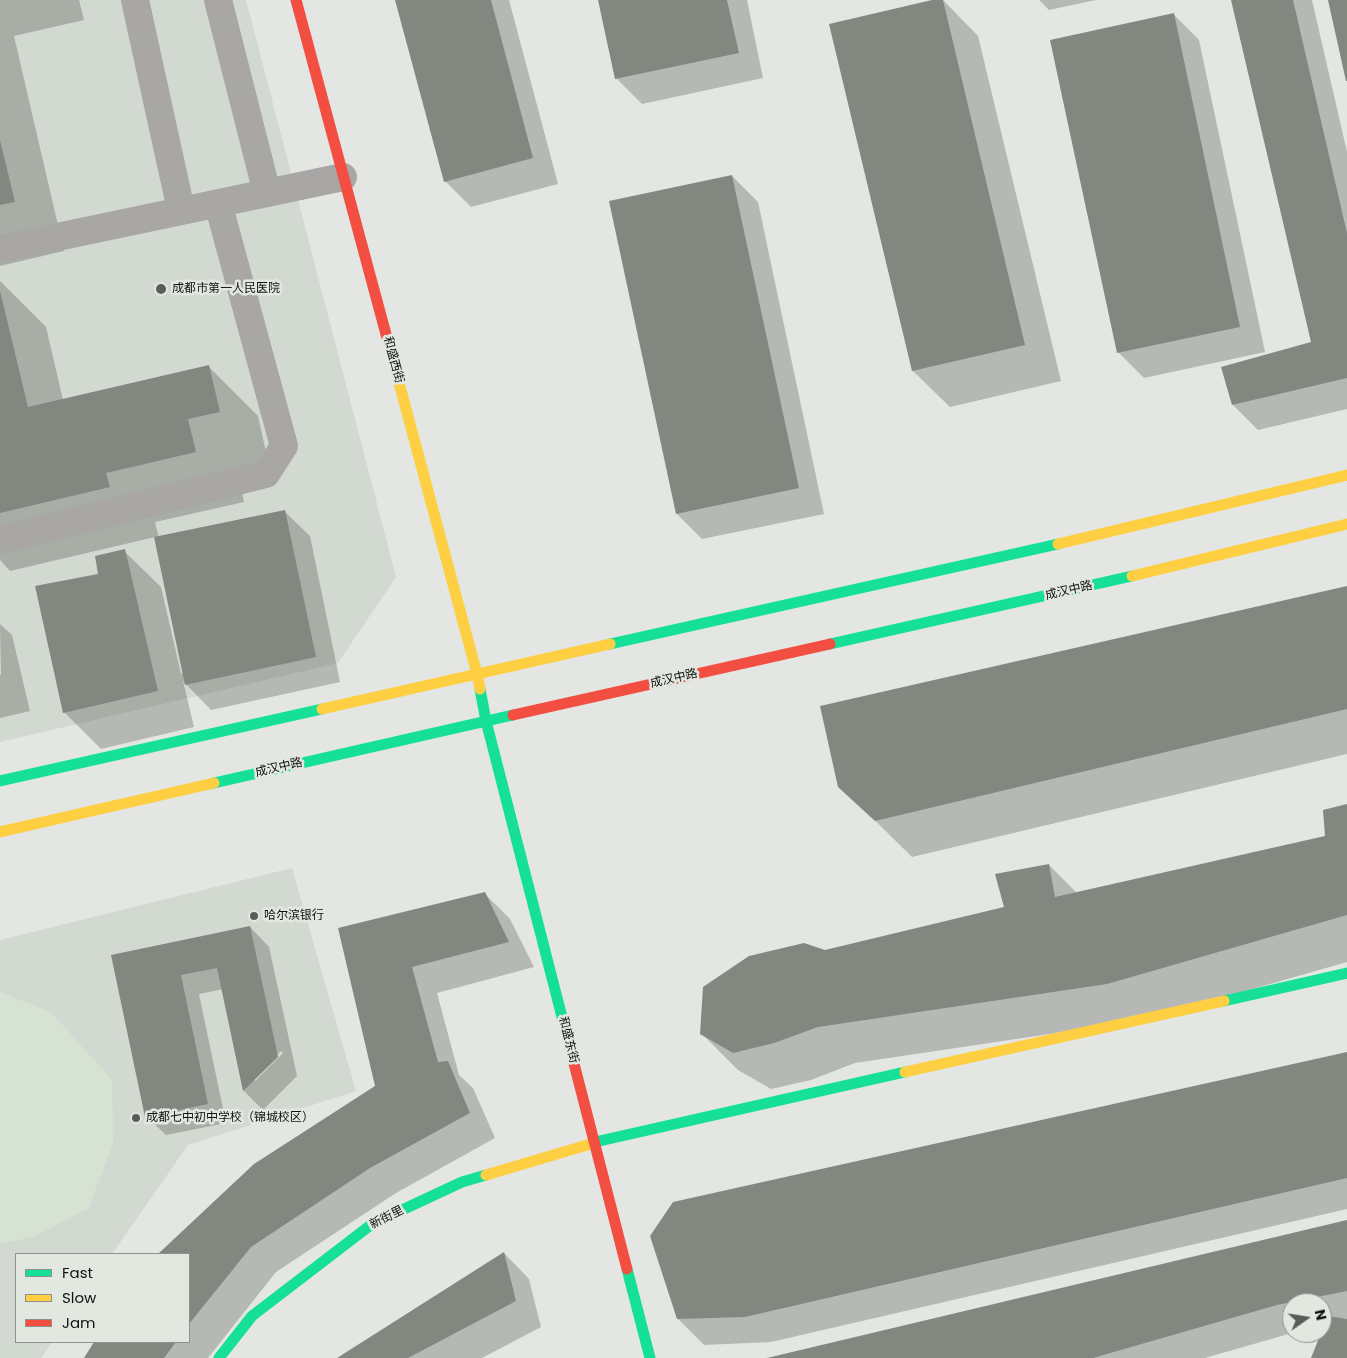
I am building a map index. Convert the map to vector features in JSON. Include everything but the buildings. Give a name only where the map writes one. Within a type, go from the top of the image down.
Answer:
[{"type":"main road","name":"和盛西街","points":[[296,0],[477,674],[486,721]]},
{"type":"main road","points":[[0,781],[1088,537],[1347,474]]},
{"type":"main road","name":"成汉中路","points":[[0,832],[1090,586],[1347,524]]},
{"type":"main road","name":"和盛东街","points":[[486,721],[650,1358]]},
{"type":"main road","name":"新街里","points":[[219,1358],[252,1316],[372,1224],[462,1182],[594,1143],[1347,972]]},
{"type":"street","points":[[135,0],[181,210]]},
{"type":"street","points":[[218,0],[267,193]]},
{"type":"street","points":[[0,249],[343,177]]},
{"type":"street","points":[[0,540],[266,474],[284,446],[218,203]]},
{"type":"shaded area","name":"成都市第一人民医院","points":[[0,0],[246,0],[396,577],[338,663],[0,742]]},
{"type":"shaded area","name":"成都七中初中学校（锦城校区）","points":[[292,868],[356,1091],[188,1145],[113,1253],[15,1253],[15,1343],[51,1343],[41,1358],[0,1358],[0,940]]},
{"type":"green space","points":[[0,992],[51,1012],[112,1080],[113,1143],[89,1208],[35,1236],[0,1244]]},
{"type":"traffic: fast","points":[[610,644],[1058,544]]},
{"type":"traffic: fast","points":[[830,644],[1132,576]]},
{"type":"traffic: fast","points":[[480,689],[486,721],[571,1052]]},
{"type":"traffic: fast","points":[[0,781],[322,709]]},
{"type":"traffic: fast","points":[[214,783],[513,715]]},
{"type":"traffic: fast","points":[[1224,1001],[1347,973]]},
{"type":"traffic: fast","points":[[595,1142],[905,1072]]},
{"type":"traffic: fast","points":[[219,1358],[252,1316],[372,1224],[462,1182],[486,1175]]},
{"type":"traffic: fast","points":[[627,1269],[650,1358]]},
{"type":"traffic: slow","points":[[387,338],[480,689]]},
{"type":"traffic: slow","points":[[1058,544],[1347,475]]},
{"type":"traffic: slow","points":[[1132,576],[1347,524]]},
{"type":"traffic: slow","points":[[322,709],[610,644]]},
{"type":"traffic: slow","points":[[0,832],[214,783]]},
{"type":"traffic: slow","points":[[905,1072],[1224,1001]]},
{"type":"traffic: slow","points":[[486,1175],[594,1143]]},
{"type":"traffic: jam","points":[[296,0],[387,338]]},
{"type":"traffic: jam","points":[[513,715],[830,644]]},
{"type":"traffic: jam","points":[[571,1052],[627,1269]]},
{"type":"place","name":"成都市第一人民医院","points":[[161,289]]},
{"type":"place","name":"哈尔滨银行","points":[[254,916]]},
{"type":"place","name":"成都七中初中学校（锦城校区）","points":[[136,1118]]}]
